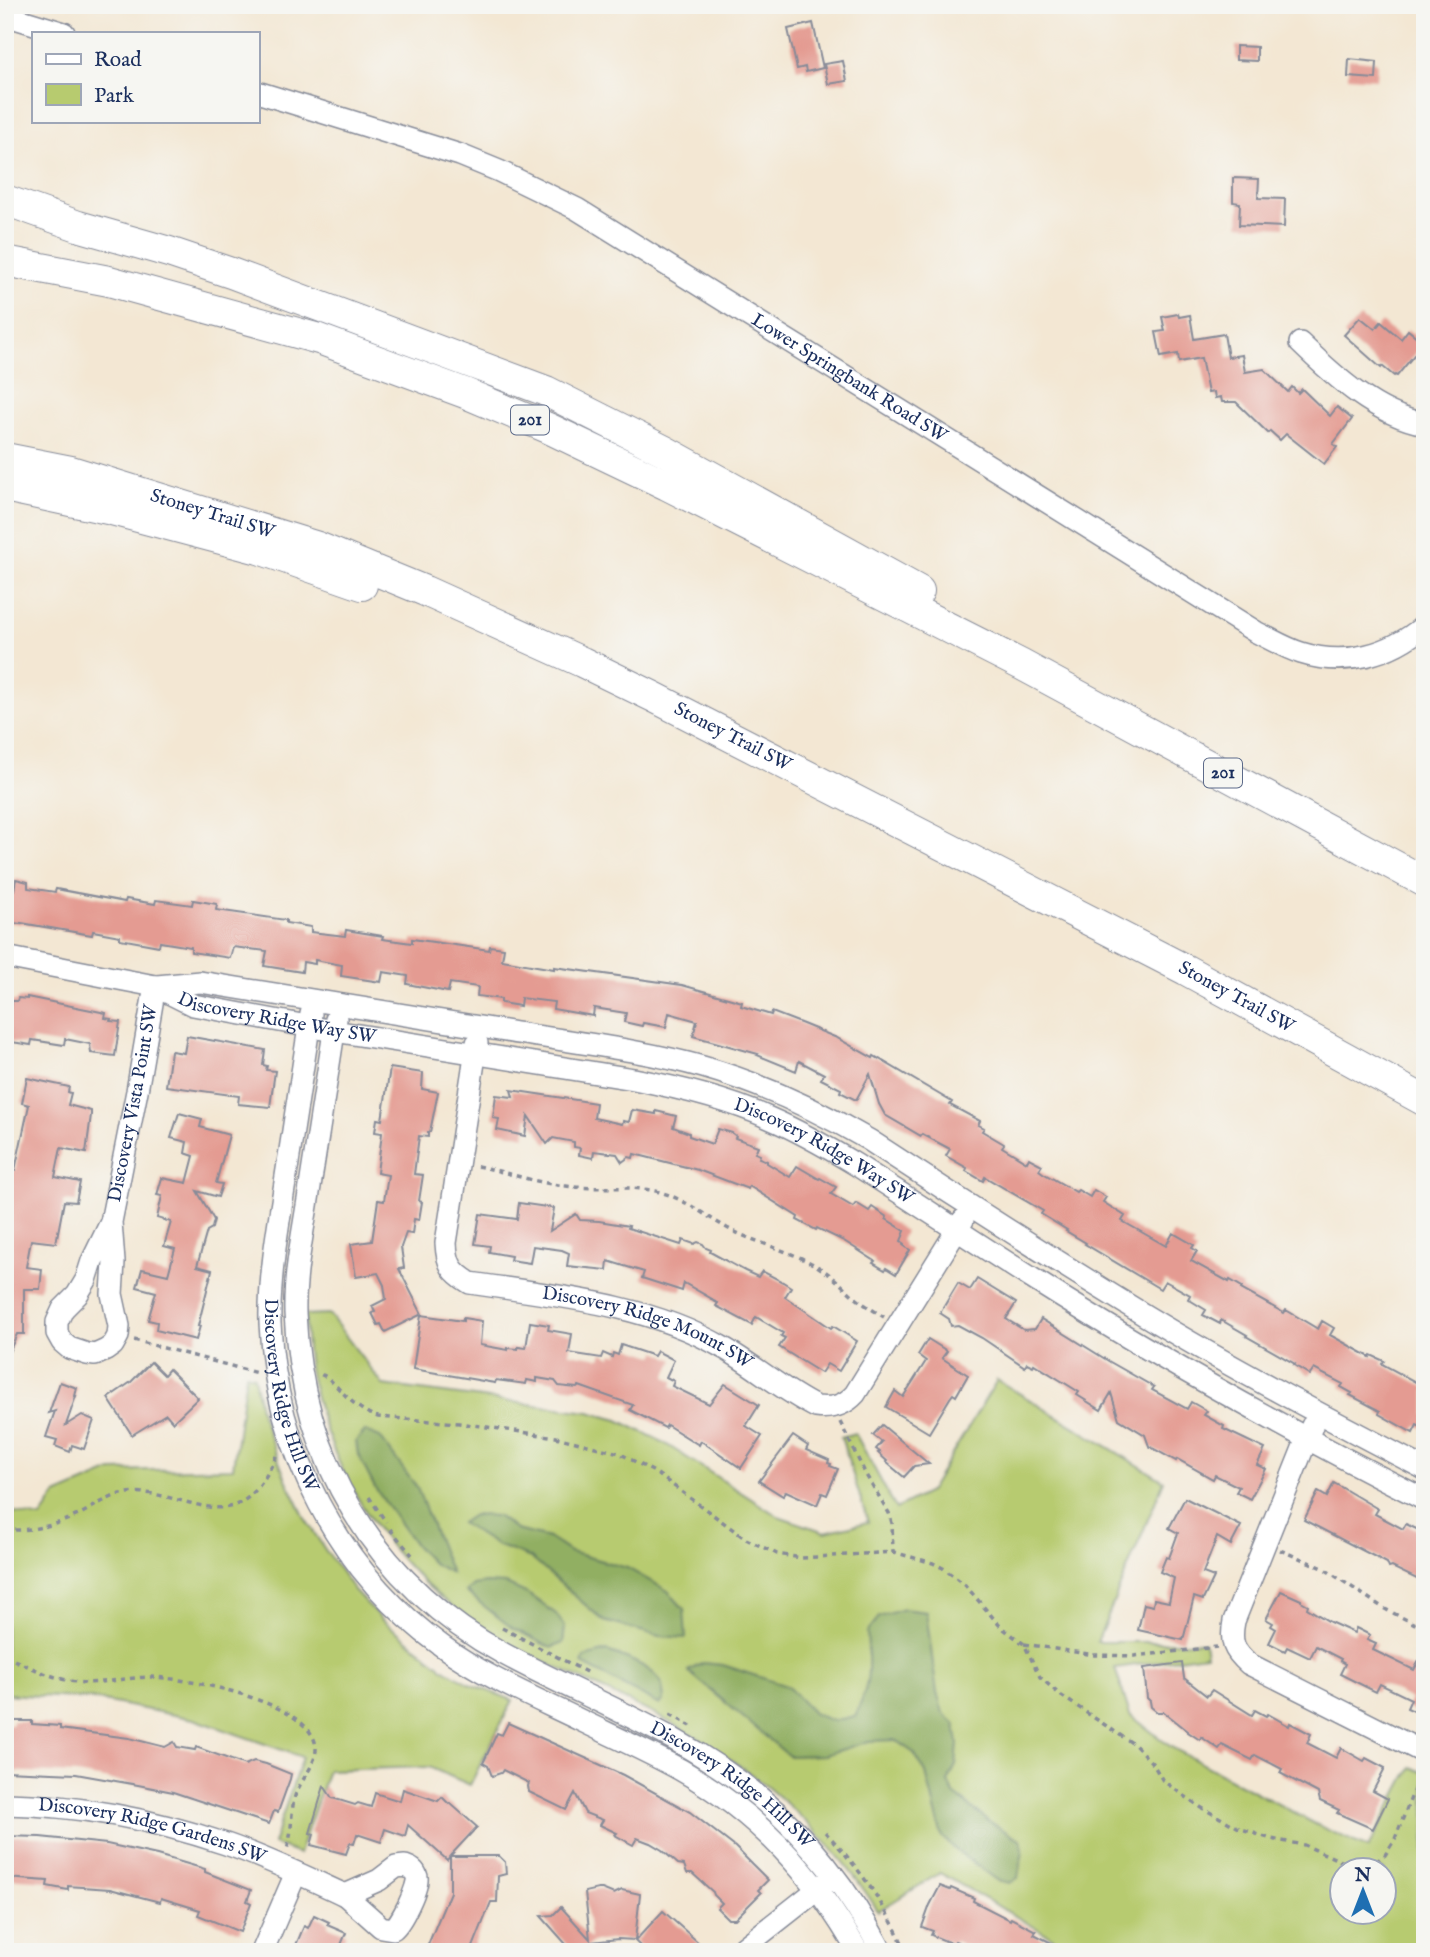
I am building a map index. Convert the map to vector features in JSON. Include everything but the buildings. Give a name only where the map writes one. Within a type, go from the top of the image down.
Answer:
[{"type":"highway","points":[[5,200],[78,226],[231,273],[546,391],[677,457],[941,603],[1022,665]]},
{"type":"highway","name":"201","points":[[5,261],[109,281],[319,339],[465,393],[548,428],[667,485],[1022,665],[1425,882]]},
{"type":"highway","name":"Stoney Trail SW","points":[[5,458],[71,471],[318,547],[425,591],[582,662],[1186,970],[1425,1101]]},
{"type":"highway","points":[[5,487],[108,509],[259,549],[404,600],[530,655],[582,662]]},
{"type":"street","points":[[5,15],[61,32]]},
{"type":"street","name":"Lower Springbank Road SW","points":[[259,93],[460,155],[577,209],[1256,632],[1284,646],[1316,657],[1358,657],[1398,645],[1425,625]]},
{"type":"street","points":[[1300,343],[1357,393],[1394,413],[1425,424]]},
{"type":"street","name":"Discovery Ridge Way SW","points":[[5,957],[155,986],[192,1004],[309,1027],[677,1088],[767,1117],[828,1147],[1133,1340],[1308,1439],[1425,1500]]},
{"type":"street","name":"Discovery Ridge Way SW","points":[[155,986],[200,982],[639,1052],[705,1068],[786,1096],[869,1140],[972,1208],[1147,1316],[1318,1413],[1425,1469]]},
{"type":"street","name":"Discovery Vista Point SW","points":[[111,1222],[114,1262],[112,1294],[119,1326],[118,1336],[113,1345],[95,1355],[87,1354],[69,1348],[62,1342],[57,1333],[57,1322],[86,1280],[111,1222],[138,1091],[155,986]]},
{"type":"street","name":"Discovery Ridge Hill SW","points":[[313,1001],[272,1265],[270,1322],[275,1373],[286,1423],[323,1513],[373,1583],[442,1646],[524,1693],[682,1770],[754,1822],[776,1842],[817,1890],[858,1952]]},
{"type":"street","name":"Discovery Ridge Hill SW","points":[[338,1005],[295,1297],[299,1363],[307,1402],[318,1440],[340,1489],[372,1541],[398,1573],[446,1616],[486,1644],[693,1751],[758,1796],[836,1876],[882,1952]]},
{"type":"street","name":"Discovery Ridge Mount SW","points":[[480,1027],[446,1243],[451,1268],[470,1283],[611,1305],[649,1315],[721,1347],[816,1407],[834,1407]]},
{"type":"street","points":[[732,1104],[741,1079]]},
{"type":"street","points":[[834,1407],[855,1394],[972,1208]]},
{"type":"street","points":[[1133,1340],[1147,1316]]},
{"type":"street","points":[[1318,1413],[1234,1620],[1233,1646],[1249,1664],[1424,1761]]},
{"type":"street","points":[[524,1693],[535,1670]]},
{"type":"street","points":[[682,1770],[693,1751]]},
{"type":"street","name":"Discovery Ridge Gardens SW","points":[[5,1804],[84,1809],[176,1828],[229,1845],[345,1895]]},
{"type":"street","points":[[262,1952],[288,1870]]},
{"type":"street","points":[[738,1952],[836,1876]]},
{"type":"path","points":[[473,1165],[566,1186],[609,1186],[657,1192],[687,1204],[729,1229],[803,1258],[839,1281],[860,1301],[885,1318]]},
{"type":"path","points":[[118,1336],[257,1373]]},
{"type":"path","points":[[321,1379],[323,1375],[327,1377],[357,1407],[378,1417],[459,1423],[556,1437],[619,1453],[656,1473],[746,1539],[777,1554],[802,1558],[893,1552],[933,1563],[965,1585],[1001,1627],[1024,1644],[1094,1656],[1133,1656],[1233,1646]]},
{"type":"path","points":[[834,1407],[861,1465],[889,1513],[893,1552]]},
{"type":"path","points":[[5,1530],[56,1525],[101,1501],[127,1493],[159,1494],[217,1508],[233,1506],[255,1491],[264,1481],[277,1452]]},
{"type":"path","points":[[363,1488],[391,1530],[418,1562]]},
{"type":"path","points":[[1278,1549],[1323,1568],[1385,1609],[1425,1629]]},
{"type":"path","points":[[494,1624],[592,1675]]},
{"type":"path","points":[[1024,1644],[1040,1676],[1060,1695],[1135,1745],[1153,1764],[1163,1781],[1202,1808],[1239,1828],[1271,1839],[1304,1845],[1357,1868],[1371,1865],[1385,1855],[1395,1839],[1424,1761]]},
{"type":"path","points":[[5,1656],[48,1674],[77,1682],[152,1677],[226,1690],[255,1698],[296,1719],[308,1731],[316,1747],[313,1762],[295,1796],[288,1870]]},
{"type":"path","points":[[661,1710],[693,1727]]},
{"type":"path","points":[[824,1832],[858,1869],[906,1952]]},
{"type":"green space","points":[[329,1314],[383,1385],[589,1412],[618,1420],[661,1441],[778,1516],[825,1532],[868,1522],[841,1437],[855,1433],[896,1509],[929,1492],[997,1380],[1164,1481],[1097,1642],[1204,1642],[1206,1655],[1115,1668],[1130,1715],[1171,1747],[1321,1827],[1368,1848],[1411,1767],[1425,1773],[1425,1952],[1078,1952],[940,1873],[878,1911],[837,1855],[788,1804],[761,1782],[703,1741],[673,1724],[495,1636],[439,1596],[415,1573],[372,1521],[339,1462],[316,1398],[307,1355],[305,1315]]},
{"type":"green space","points":[[246,1374],[254,1376],[261,1414],[285,1477],[306,1520],[354,1590],[382,1620],[446,1670],[472,1685],[513,1700],[470,1785],[429,1767],[328,1770],[299,1854],[273,1844],[302,1757],[194,1719],[93,1699],[5,1694],[5,1511],[41,1518],[56,1495],[112,1471],[233,1468]]},
{"type":"green space","points":[[365,1431],[380,1437],[417,1488],[451,1573],[432,1563],[416,1546],[375,1488],[358,1455],[356,1441]]},
{"type":"green space","points":[[473,1515],[497,1516],[516,1530],[549,1538],[570,1552],[627,1568],[668,1591],[684,1609],[686,1638],[659,1636],[604,1621],[531,1558],[496,1545],[461,1523]]},
{"type":"green space","points":[[506,1584],[528,1594],[556,1614],[565,1627],[563,1643],[551,1648],[512,1628],[466,1592],[473,1585]]},
{"type":"green space","points":[[903,1609],[926,1612],[937,1693],[943,1713],[955,1724],[958,1743],[956,1765],[948,1782],[954,1794],[1020,1840],[1023,1851],[1018,1878],[1010,1883],[997,1880],[942,1837],[926,1773],[914,1753],[895,1740],[869,1741],[825,1755],[789,1756],[688,1671],[703,1663],[723,1665],[787,1686],[814,1714],[833,1721],[855,1716],[864,1695],[868,1675],[867,1632],[879,1617]]},
{"type":"green space","points":[[607,1651],[637,1663],[657,1677],[662,1684],[664,1699],[660,1705],[582,1664],[584,1657]]}]
